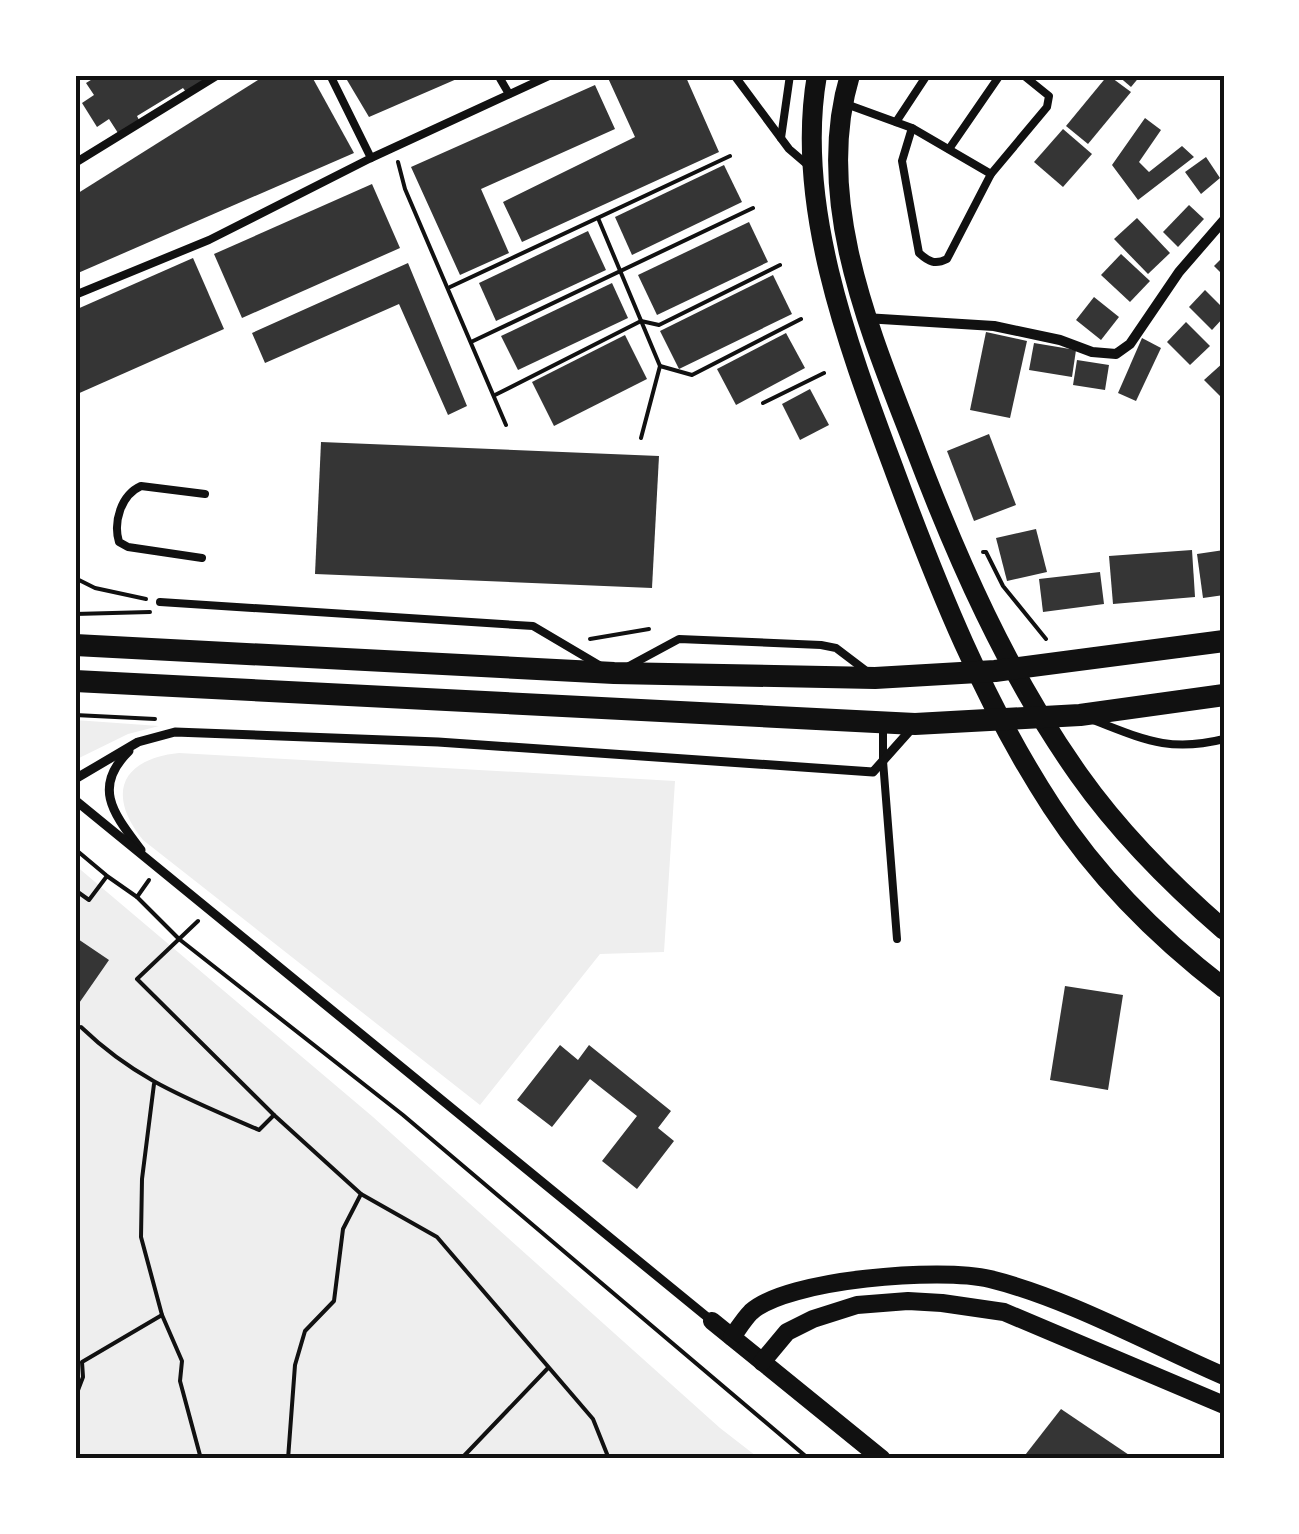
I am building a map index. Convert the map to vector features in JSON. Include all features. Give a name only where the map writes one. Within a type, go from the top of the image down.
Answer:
[{"type":"main road","points":[[818,75],[811,112],[814,170],[826,255],[845,339],[927,558],[977,675],[1012,742],[1083,849],[1181,954],[1224,988]]},
{"type":"main road","points":[[850,75],[842,102],[839,165],[846,230],[865,318],[954,550],[1011,666],[1080,777],[1140,850],[1224,930]]},
{"type":"main road","points":[[871,408],[897,402]]},
{"type":"main road","points":[[75,645],[614,674],[875,678],[995,671],[1224,641]]},
{"type":"main road","points":[[75,680],[915,724],[1080,715],[1224,695]]},
{"type":"street","points":[[865,318],[994,326],[1116,354],[1130,344],[1180,272],[1224,220]]},
{"type":"street","points":[[75,780],[138,742],[175,732],[438,742],[873,772],[915,724]]},
{"type":"street","points":[[138,742],[111,774],[110,798],[120,822],[148,860]]},
{"type":"street","points":[[75,800],[882,1459]]},
{"type":"street","points":[[732,1337],[752,1310],[824,1284],[891,1276],[986,1278],[1032,1292],[1224,1376]]},
{"type":"street","points":[[762,1362],[787,1332],[812,1319],[857,1305],[942,1303],[1004,1312],[1224,1405]]},
{"type":"lane","points":[[75,163],[218,75]]},
{"type":"lane","points":[[330,75],[370,158]]},
{"type":"lane","points":[[498,75],[509,94]]},
{"type":"lane","points":[[75,296],[208,240],[370,158],[552,75]]},
{"type":"lane","points":[[734,75],[781,138],[814,170]]},
{"type":"lane","points":[[781,138],[790,75]]},
{"type":"lane","points":[[896,122],[927,75]]},
{"type":"lane","points":[[948,150],[1000,75]]},
{"type":"lane","points":[[912,128],[902,162],[919,254],[938,264],[947,259],[991,174],[1047,107],[1049,96],[1023,75]]},
{"type":"lane","points":[[842,102],[912,128],[991,174]]},
{"type":"lane","points":[[202,558],[128,547],[119,542],[116,534],[124,496],[132,490],[141,486],[205,494]]},
{"type":"lane","points":[[160,602],[533,626],[614,674],[679,639],[821,644],[836,648],[875,678]]},
{"type":"lane","points":[[1080,715],[1156,744],[1200,745],[1224,739]]},
{"type":"lane","points":[[884,722],[882,761],[896,939]]},
{"type":"path","points":[[394,148],[405,189],[506,425]]},
{"type":"path","points":[[450,287],[730,156]]},
{"type":"path","points":[[471,342],[753,208]]},
{"type":"path","points":[[598,218],[660,366],[641,438]]},
{"type":"path","points":[[494,395],[641,321],[658,324],[780,265]]},
{"type":"path","points":[[660,366],[692,375],[801,319]]},
{"type":"path","points":[[764,403],[824,373]]},
{"type":"path","points":[[954,550],[986,552],[1003,586],[1046,639]]},
{"type":"path","points":[[75,578],[95,588],[160,602]]},
{"type":"path","points":[[75,614],[163,612]]},
{"type":"path","points":[[75,714],[160,719]]},
{"type":"path","points":[[75,849],[137,898],[179,939],[403,1115],[809,1459]]},
{"type":"path","points":[[137,898],[158,868]]},
{"type":"path","points":[[75,890],[90,900],[107,876]]},
{"type":"path","points":[[210,910],[137,979],[360,1194],[437,1237],[593,1419],[609,1459]]},
{"type":"path","points":[[81,1027],[112,1058],[154,1084],[258,1130],[274,1115]]},
{"type":"path","points":[[154,1084],[142,1179],[141,1237],[162,1315],[182,1360],[180,1381],[201,1459]]},
{"type":"path","points":[[288,1459],[296,1365],[305,1331],[334,1301],[343,1229],[360,1194]]},
{"type":"path","points":[[75,1398],[82,1362],[162,1315]]},
{"type":"path","points":[[461,1459],[548,1368]]},
{"type":"shaded area","points":[[75,720],[159,726],[128,734],[75,760]]},
{"type":"shaded area","points":[[179,753],[675,781],[664,952],[600,954],[480,1105],[143,840],[125,808],[125,782],[144,763]]},
{"type":"shaded area","points":[[75,865],[373,1117],[720,1428],[760,1459],[75,1459]]},
{"type":"building","points":[[99,75],[214,75],[186,92],[183,88],[137,116],[139,120],[118,133],[109,119],[97,127],[82,103],[94,95],[86,83]]},
{"type":"building","points":[[266,75],[311,75],[354,153],[78,273],[75,195]]},
{"type":"building","points":[[344,75],[466,75],[369,117]]},
{"type":"building","points":[[685,75],[719,152],[522,242],[503,202],[635,137],[608,78]]},
{"type":"building","points":[[1108,75],[1131,92],[1088,144],[1066,126]]},
{"type":"building","points":[[1117,75],[1141,75],[1131,87]]},
{"type":"building","points":[[595,85],[615,129],[481,189],[509,253],[460,275],[411,167]]},
{"type":"building","points":[[1145,118],[1161,130],[1139,162],[1149,172],[1182,146],[1194,157],[1138,200],[1112,165]]},
{"type":"building","points":[[1063,129],[1092,154],[1063,187],[1034,162]]},
{"type":"building","points":[[1206,157],[1220,178],[1201,194],[1185,172]]},
{"type":"building","points":[[724,165],[742,202],[632,255],[615,217]]},
{"type":"building","points":[[372,184],[400,248],[242,318],[214,254]]},
{"type":"building","points":[[1189,205],[1204,219],[1178,247],[1163,232]]},
{"type":"building","points":[[1137,218],[1170,253],[1148,274],[1114,239]]},
{"type":"building","points":[[749,222],[768,262],[657,315],[638,275]]},
{"type":"building","points":[[588,231],[606,270],[496,321],[479,283]]},
{"type":"building","points":[[1121,254],[1150,281],[1130,302],[1101,275]]},
{"type":"building","points":[[1224,256],[1224,276],[1214,266]]},
{"type":"building","points":[[193,258],[224,329],[75,395],[75,310]]},
{"type":"building","points":[[408,263],[467,406],[448,415],[399,304],[265,363],[252,333]]},
{"type":"building","points":[[773,275],[792,314],[679,369],[660,331]]},
{"type":"building","points":[[612,283],[628,318],[518,370],[501,336]]},
{"type":"building","points":[[1205,290],[1224,309],[1224,317],[1212,330],[1189,307]]},
{"type":"building","points":[[1094,297],[1119,317],[1101,340],[1076,320]]},
{"type":"building","points":[[1186,322],[1210,346],[1190,365],[1167,342]]},
{"type":"building","points":[[986,332],[1027,341],[1010,418],[970,410]]},
{"type":"building","points":[[786,333],[805,368],[736,405],[717,369]]},
{"type":"building","points":[[625,335],[647,379],[554,426],[532,382]]},
{"type":"building","points":[[1142,338],[1161,348],[1136,401],[1118,393]]},
{"type":"building","points":[[1034,343],[1076,350],[1072,377],[1029,370]]},
{"type":"building","points":[[1077,360],[1109,365],[1105,390],[1073,385]]},
{"type":"building","points":[[1224,362],[1224,400],[1204,380]]},
{"type":"building","points":[[810,389],[829,425],[800,440],[782,404]]},
{"type":"building","points":[[989,434],[1016,505],[974,521],[947,451]]},
{"type":"building","points":[[321,442],[659,456],[652,588],[315,574]]},
{"type":"building","points":[[1036,529],[1047,572],[1007,581],[996,538]]},
{"type":"building","points":[[1192,550],[1195,597],[1113,604],[1109,556]]},
{"type":"building","points":[[1224,550],[1224,595],[1203,598],[1197,554]]},
{"type":"building","points":[[1100,572],[1104,604],[1043,612],[1039,579]]},
{"type":"building","points":[[75,937],[109,960],[75,1009],[78,968]]},
{"type":"building","points":[[1065,986],[1123,995],[1108,1090],[1050,1080]]},
{"type":"building","points":[[560,1045],[578,1060],[589,1045],[671,1111],[658,1128],[674,1141],[637,1189],[602,1161],[637,1116],[590,1079],[552,1127],[517,1100]]},
{"type":"building","points":[[1061,1409],[1135,1459],[1022,1459]]}]
